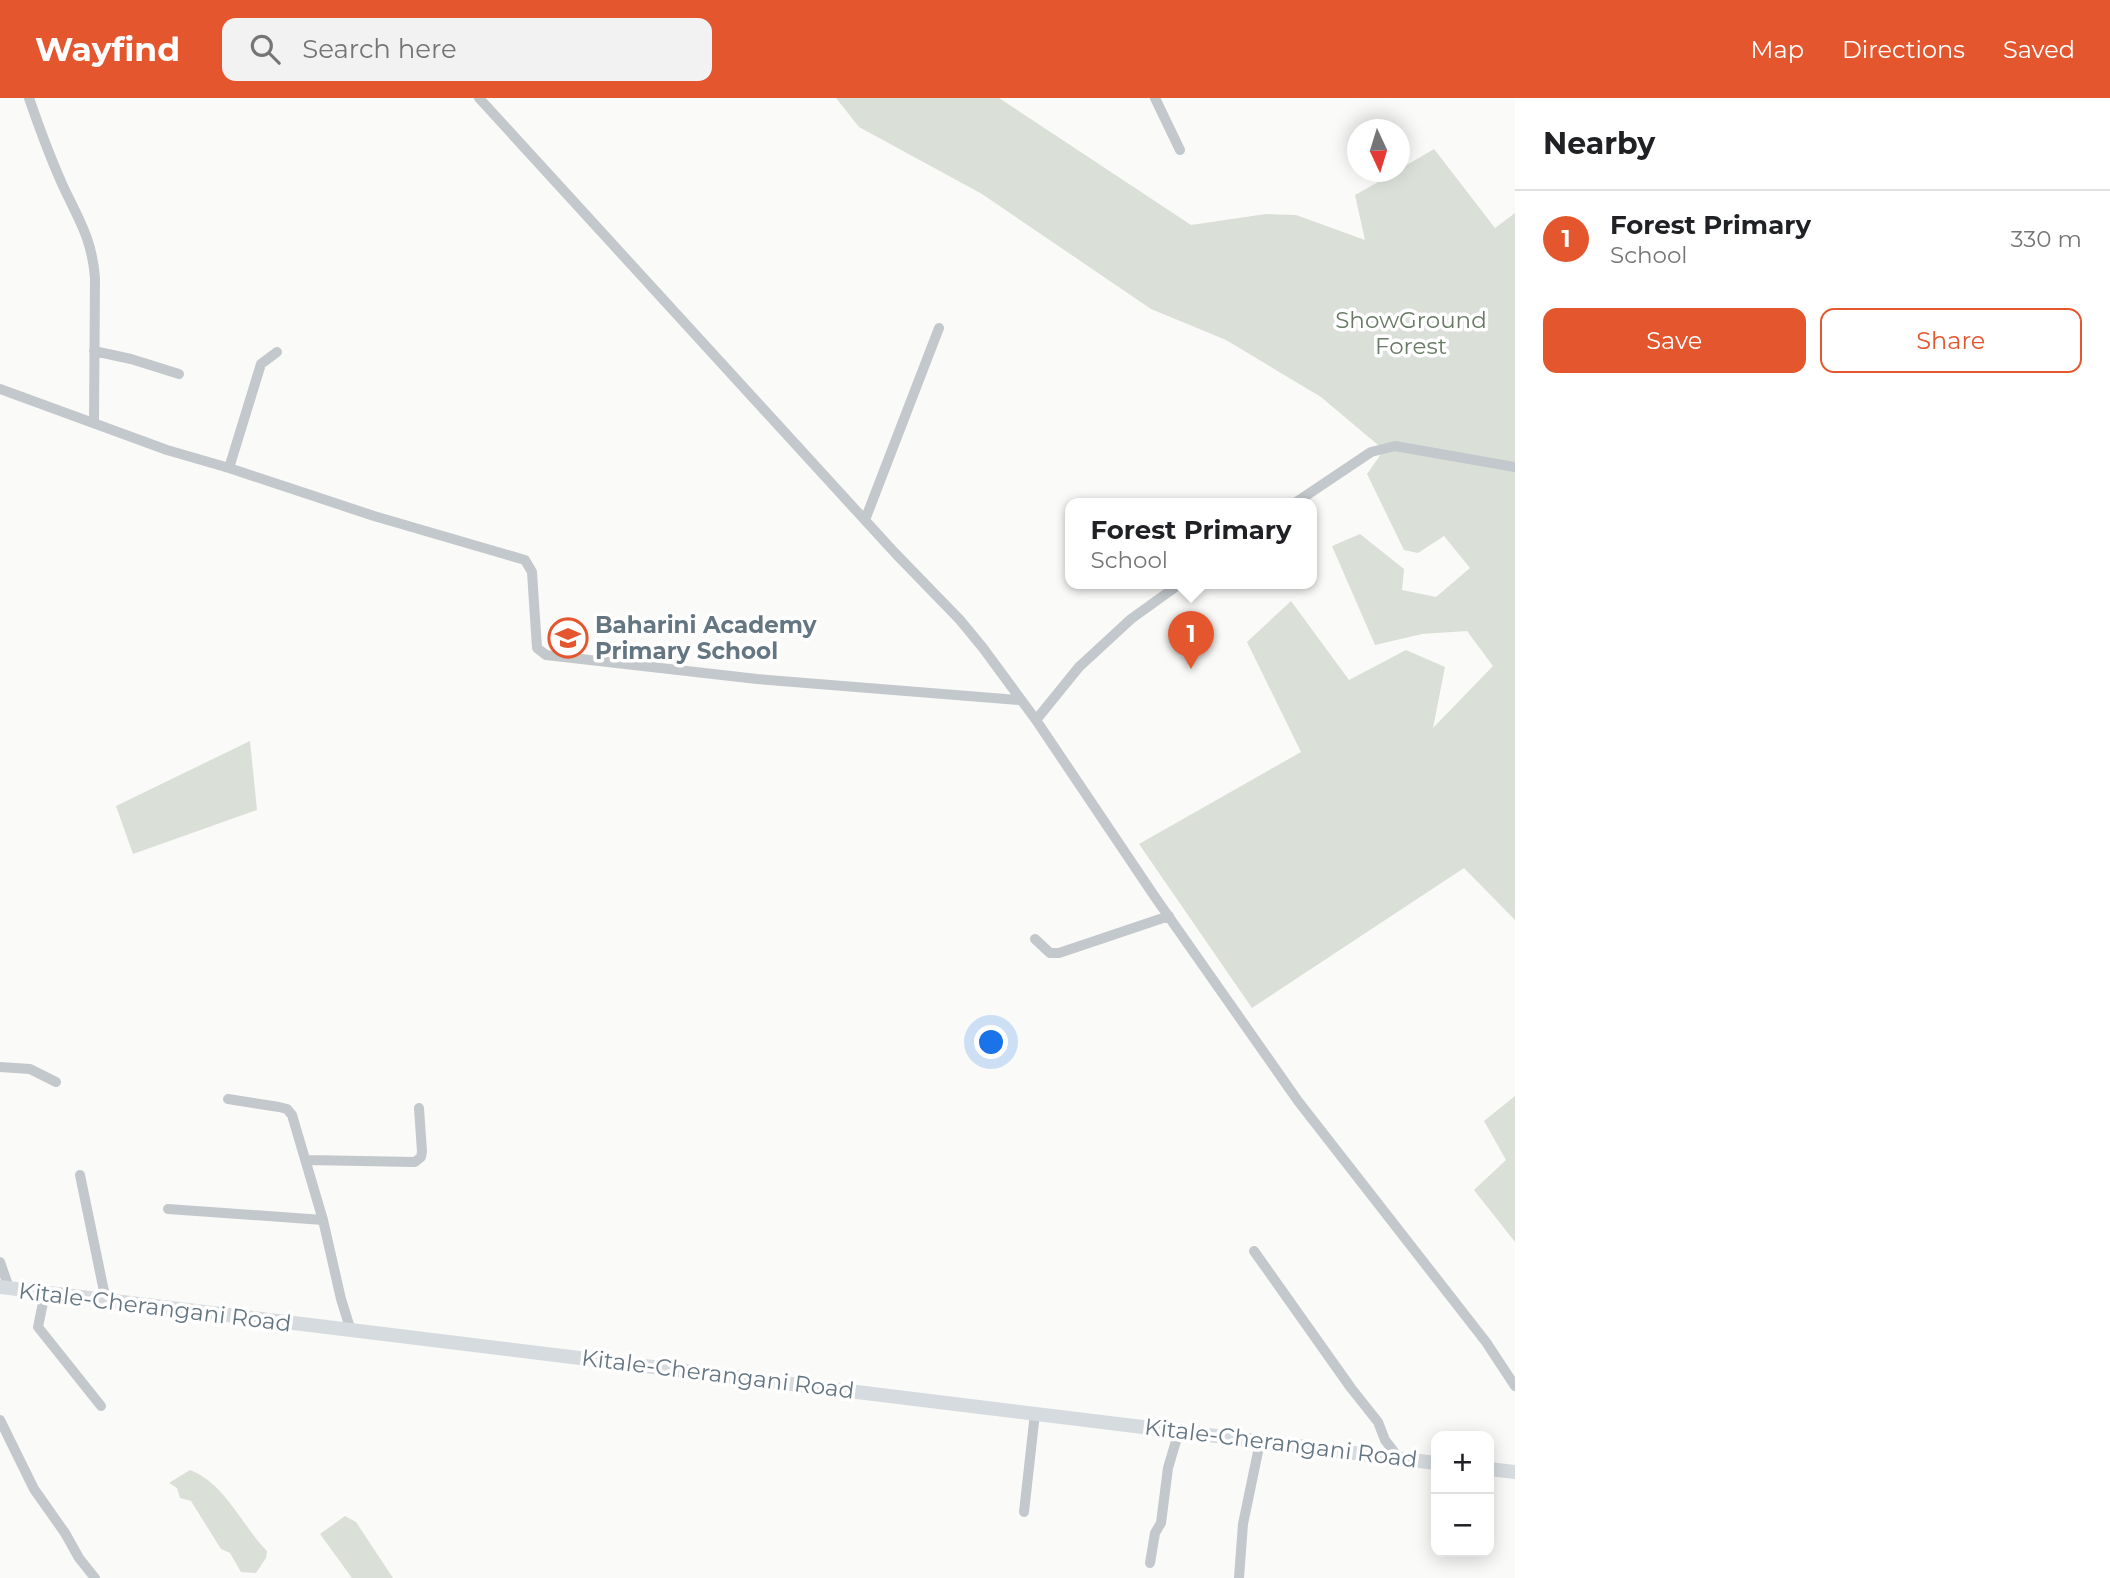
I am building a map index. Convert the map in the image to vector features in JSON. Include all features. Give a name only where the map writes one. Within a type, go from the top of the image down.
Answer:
[{"type":"main road","name":"Kitale-Cherangani Road","points":[[4,1288],[1431,1461]]},
{"type":"main road","points":[[1494,1470],[1515,1472]]},
{"type":"street","points":[[29,98],[63,185],[84,225],[93,255],[94,422]]},
{"type":"street","points":[[479,98],[960,620],[1036,720],[1168,916],[1298,1101],[1486,1342],[1515,1386]]},
{"type":"street","points":[[1155,98],[1180,150]]},
{"type":"street","points":[[865,520],[939,328]]},
{"type":"street","points":[[94,351],[179,374]]},
{"type":"street","points":[[229,468],[261,364],[277,352]]},
{"type":"street","points":[[0,389],[167,450],[373,516],[525,560],[531,572],[537,648],[546,655],[757,680],[1020,700]]},
{"type":"street","points":[[1302,498],[1371,452],[1395,446],[1515,467]]},
{"type":"street","points":[[1036,720],[1079,667],[1131,619],[1173,589]]},
{"type":"street","points":[[1035,939],[1049,953],[1059,953],[1168,916]]},
{"type":"street","points":[[0,1067],[30,1069],[56,1082]]},
{"type":"street","points":[[228,1099],[279,1107],[290,1112],[307,1160],[351,1331]]},
{"type":"street","points":[[307,1160],[415,1161],[421,1157],[422,1152],[418,1108]]},
{"type":"street","points":[[80,1175],[106,1301]]},
{"type":"street","points":[[168,1209],[323,1220]]},
{"type":"street","points":[[1254,1251],[1378,1422],[1385,1440],[1398,1457]]},
{"type":"street","points":[[0,1262],[4,1288]]},
{"type":"street","points":[[45,1293],[38,1327],[101,1406]]},
{"type":"street","points":[[1024,1512],[1035,1413]]},
{"type":"street","points":[[0,1420],[34,1489],[93,1577]]},
{"type":"street","points":[[1150,1563],[1155,1533],[1161,1523],[1168,1468],[1179,1431]]},
{"type":"street","points":[[1239,1578],[1243,1524],[1260,1442]]},
{"type":"green space","name":"ShowGround Forest","points":[[836,98],[999,98],[1191,225],[1266,214],[1296,215],[1365,240],[1355,195],[1378,182],[1410,182],[1410,163],[1434,149],[1495,228],[1515,213],[1515,920],[1464,868],[1252,1008],[1139,844],[1301,752],[1247,642],[1291,601],[1349,680],[1406,650],[1445,667],[1433,728],[1493,666],[1467,631],[1422,634],[1375,645],[1332,546],[1360,534],[1404,569],[1402,590],[1436,597],[1470,568],[1444,536],[1418,553],[1404,550],[1367,474],[1384,450],[1321,397],[1226,340],[1151,309],[982,194],[859,127]]},
{"type":"green space","points":[[250,741],[257,810],[133,854],[116,806]]},
{"type":"green space","points":[[1515,1096],[1515,1242],[1474,1190],[1506,1160],[1484,1121]]},
{"type":"green space","points":[[190,1470],[214,1485],[267,1551],[266,1558],[256,1573],[241,1572],[230,1553],[221,1549],[191,1501],[180,1498],[177,1488],[169,1483]]},
{"type":"green space","points":[[345,1516],[356,1522],[393,1578],[352,1578],[320,1534]]},
{"type":"place","name":"Baharini Academy Primary School","points":[[568,638]]},
{"type":"place","name":"Forest Primary","points":[[1191,669]]}]
